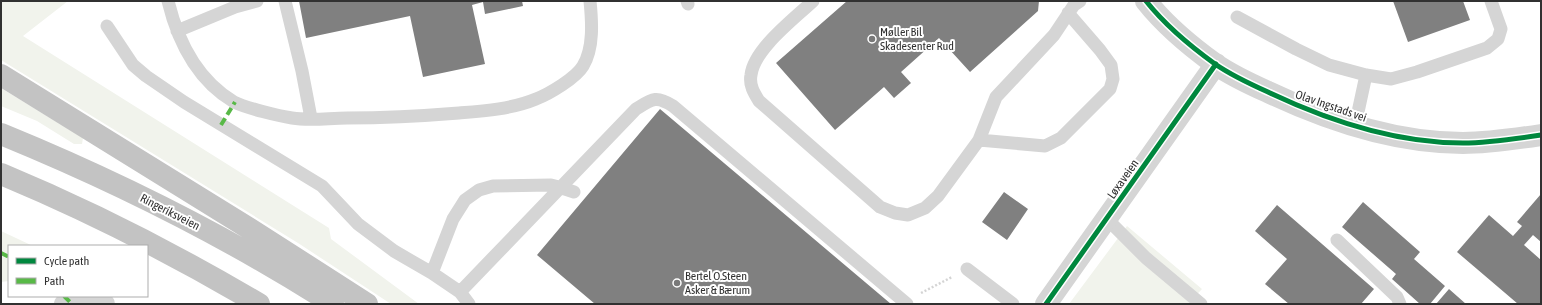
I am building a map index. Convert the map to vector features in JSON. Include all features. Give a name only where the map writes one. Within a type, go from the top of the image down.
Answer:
[{"type":"highway","points":[[1,75],[368,304]]},
{"type":"highway","name":"Ringeriksveien","points":[[1,134],[86,170],[153,203],[234,245],[333,304]]},
{"type":"highway","points":[[1,174],[70,204],[138,238],[214,278],[259,304]]},
{"type":"street","name":"Olav Ingstads vei","points":[[1146,1],[1176,33],[1216,64],[1254,86],[1299,107],[1386,135],[1463,143],[1510,140],[1541,135]]},
{"type":"street","name":"Løxaveien","points":[[1046,304],[1216,64]]},
{"type":"street","points":[[65,304],[70,302],[104,304]]},
{"type":"lane","points":[[168,1],[182,45],[193,63],[207,80],[235,102],[276,115],[294,118],[370,118],[476,111],[536,99],[570,79],[583,67],[589,51],[591,35],[590,1]]},
{"type":"lane","points":[[177,31],[235,7],[257,1]]},
{"type":"lane","points":[[285,1],[302,71],[311,118]]},
{"type":"lane","points":[[813,1],[762,49],[753,65],[750,76],[752,89],[759,101],[880,207],[895,213],[908,215],[924,208],[938,196],[980,140],[996,98],[1054,35],[1073,5],[1100,50],[1111,65],[1113,79],[1110,90],[1061,138],[1045,146],[980,140]]},
{"type":"lane","points":[[1237,17],[1296,49],[1329,64],[1366,75],[1391,79],[1487,48],[1498,39],[1502,29],[1491,1]]},
{"type":"lane","points":[[107,26],[133,65],[146,76],[184,102],[322,186],[358,224],[394,250],[432,272],[460,292],[469,304]]},
{"type":"lane","points":[[1356,126],[1366,75]]},
{"type":"lane","points":[[460,292],[636,109],[650,101],[662,99],[673,106],[906,303]]},
{"type":"lane","points":[[432,272],[453,219],[465,200],[479,190],[493,186],[550,185],[574,192]]},
{"type":"lane","points":[[1107,219],[1146,258],[1200,304]]},
{"type":"lane","points":[[1337,240],[1397,297],[1400,304]]},
{"type":"lane","points":[[967,269],[1014,304]]},
{"type":"path","points":[[906,303],[967,269]]},
{"type":"shaded area","points":[[1,1],[68,1],[23,36],[329,228],[331,239],[419,304],[391,304],[298,243],[1,60]]},
{"type":"shaded area","points":[[1,88],[83,138],[82,144],[74,144],[37,121],[1,106]]},
{"type":"shaded area","points":[[1127,226],[1202,289],[1188,304],[1069,304]]},
{"type":"shaded area","points":[[1,231],[31,245],[8,245],[8,281],[1,282]]},
{"type":"building","points":[[299,1],[522,1],[523,6],[485,14],[483,2],[472,5],[485,64],[423,77],[410,16],[306,38]]},
{"type":"building","points":[[847,1],[1039,1],[1038,11],[970,72],[939,38],[901,72],[911,83],[894,98],[884,87],[835,130],[776,63]]},
{"type":"building","points":[[1393,1],[1463,1],[1470,20],[1408,42]]},
{"type":"building","points":[[660,109],[891,304],[595,304],[537,255]]},
{"type":"building","points":[[1004,192],[1028,209],[1007,240],[982,222]]},
{"type":"building","points":[[1541,194],[1541,242],[1533,235],[1524,245],[1541,260],[1541,304],[1518,304],[1457,252],[1489,215],[1513,236],[1522,226],[1517,222]]},
{"type":"building","points":[[1363,202],[1420,252],[1414,259],[1445,286],[1430,304],[1420,304],[1392,279],[1396,274],[1342,227]]},
{"type":"building","points":[[1277,205],[1374,289],[1361,304],[1289,304],[1265,284],[1287,259],[1255,231]]},
{"type":"building","points":[[1449,289],[1466,304],[1436,304]]},
{"type":"marked path","points":[[221,125],[235,102]]},
{"type":"marked path","points":[[1,253],[8,256]]},
{"type":"marked path","points":[[65,297],[70,302]]},
{"type":"cycle path","points":[[1146,1],[1178,35],[1221,68],[1234,76],[1291,103],[1339,121],[1388,135],[1438,142],[1482,142],[1541,135]]},
{"type":"cycle path","points":[[1046,304],[1216,64]]},
{"type":"place","name":"Møller Bil Skadesenter Rud","points":[[872,39]]},
{"type":"place","name":"Bertel O.Steen Asker & Bærum","points":[[677,283]]}]
